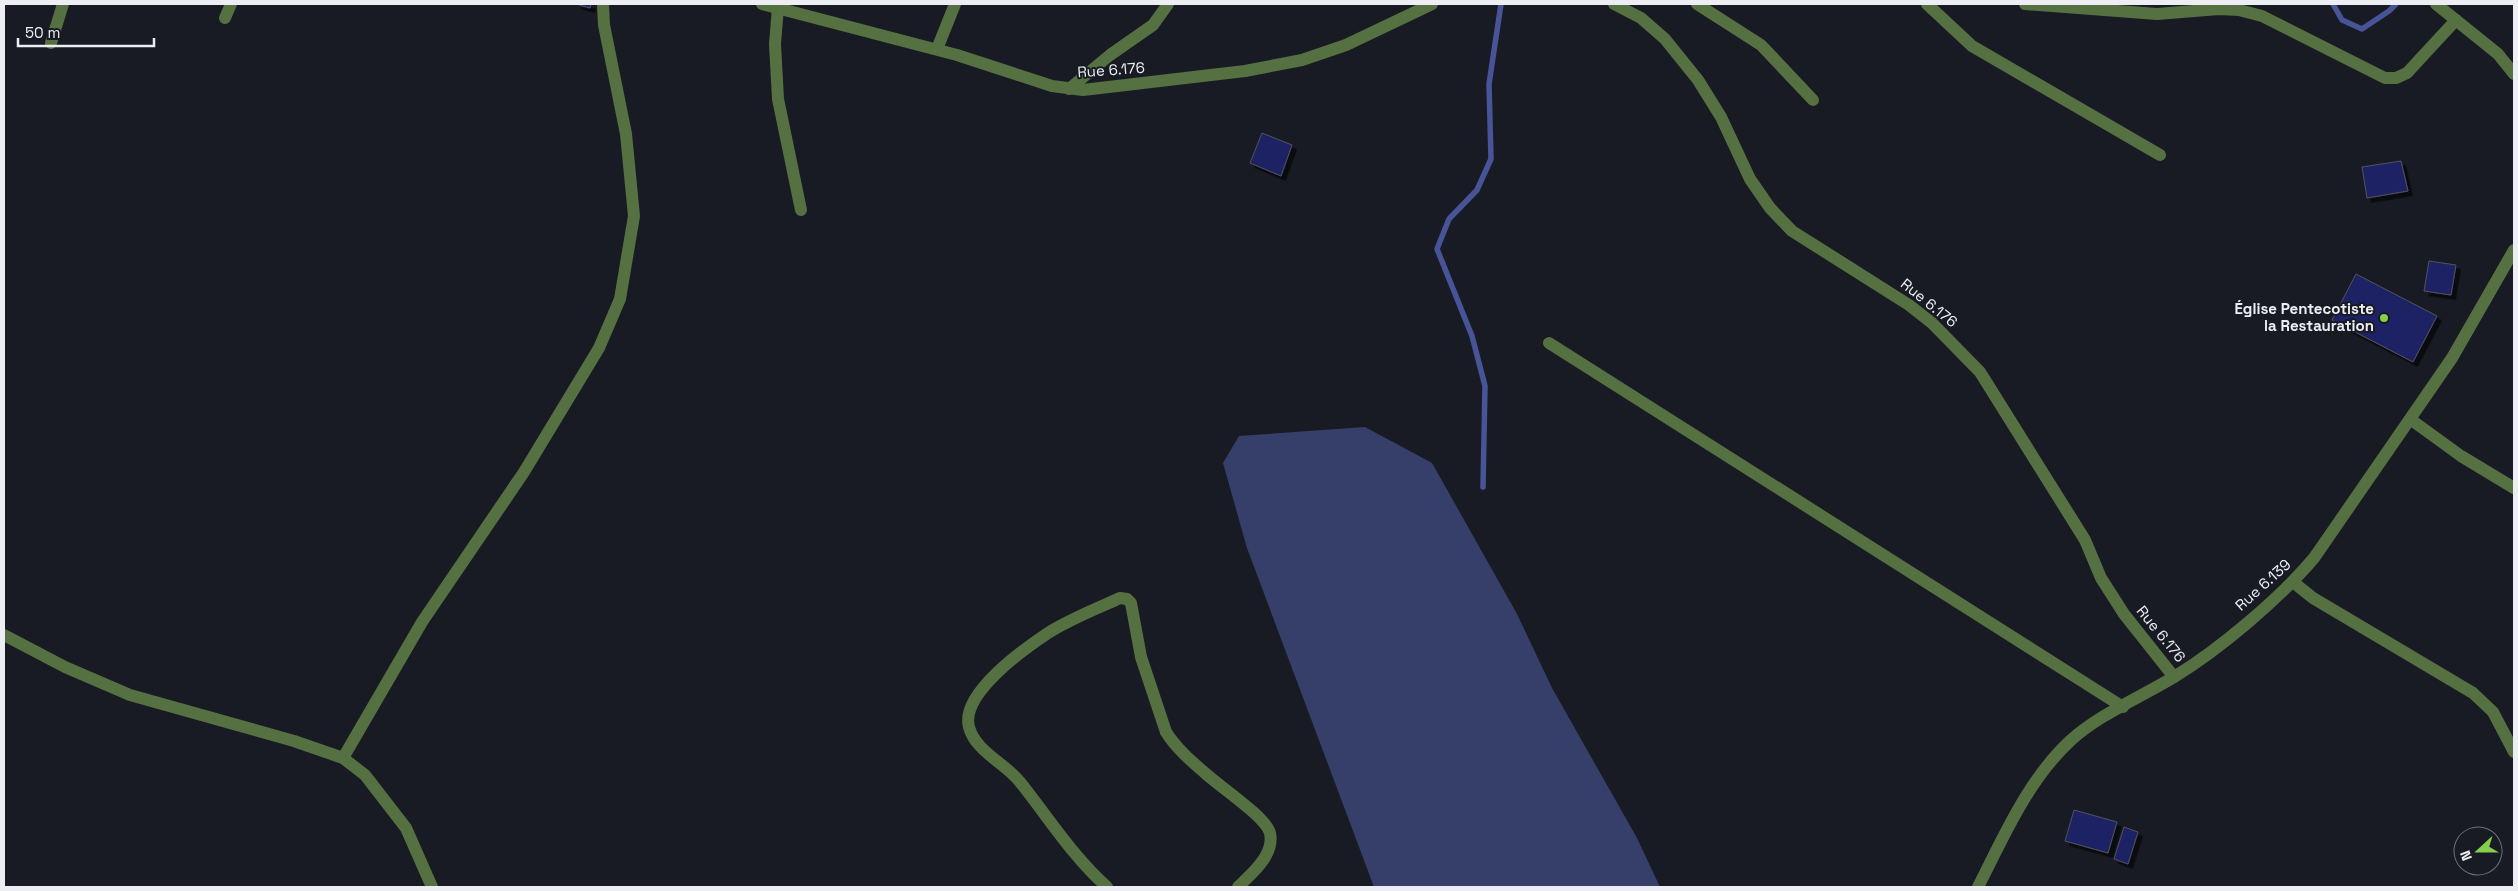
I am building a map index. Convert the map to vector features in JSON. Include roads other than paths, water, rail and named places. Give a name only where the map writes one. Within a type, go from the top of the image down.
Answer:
[{"type":"street","points":[[52,43],[63,4]]},
{"type":"street","points":[[225,18],[231,4]]},
{"type":"street","points":[[343,758],[422,622],[524,472],[599,348],[620,299],[634,216],[626,134],[604,25],[603,4]]},
{"type":"street","name":"Rue 6.176","points":[[762,4],[937,49],[1052,86],[1083,90],[1245,72],[1302,60],[1346,45],[1432,4]]},
{"type":"street","points":[[937,49],[955,4]]},
{"type":"street","points":[[1070,89],[1110,54],[1153,25],[1168,4]]},
{"type":"street","name":"Rue 6.176","points":[[1614,4],[1630,8],[1665,39],[1698,80],[1721,117],[1750,179],[1770,208],[1792,231],[1909,305],[1932,323],[1980,372],[2085,540],[2102,578],[2124,614],[2174,677]]},
{"type":"street","points":[[1697,4],[1761,45],[1813,100]]},
{"type":"street","points":[[1928,4],[1972,46],[2160,156]]},
{"type":"street","points":[[2025,4],[2157,14],[2219,9],[2239,10],[2262,16],[2385,78],[2396,78],[2407,73],[2456,20]]},
{"type":"street","points":[[2436,4],[2498,54],[2514,74]]},
{"type":"street","points":[[778,7],[775,44],[778,99],[801,210]]},
{"type":"street","name":"Rue 6.139","points":[[1978,887],[2019,808],[2044,770],[2071,740],[2202,659],[2293,582],[2314,558],[2452,358],[2514,250]]},
{"type":"street","points":[[1549,343],[2124,707]]},
{"type":"street","points":[[2410,419],[2461,456],[2514,488]]},
{"type":"street","points":[[2293,582],[2313,598],[2473,693],[2493,712],[2514,752]]},
{"type":"street","points":[[1107,887],[1077,857],[1018,778],[978,744],[968,725],[968,710],[976,696],[1002,668],[1048,633],[1120,598],[1127,599],[1132,603],[1141,657],[1166,732],[1172,742],[1205,773],[1263,821],[1270,833],[1268,849],[1260,864],[1238,887]]},
{"type":"street","points":[[4,635],[65,667],[130,695],[294,741],[343,758],[365,775],[406,828],[432,887]]},
{"type":"waterway","points":[[1483,487],[1485,386],[1472,336],[1437,249],[1449,219],[1477,190],[1491,159],[1489,84],[1501,4]]},
{"type":"waterway","points":[[2333,4],[2342,20],[2362,29],[2396,4]]},
{"type":"place","name":"Église Pentecotiste la Restauration","points":[[2384,318]]}]
